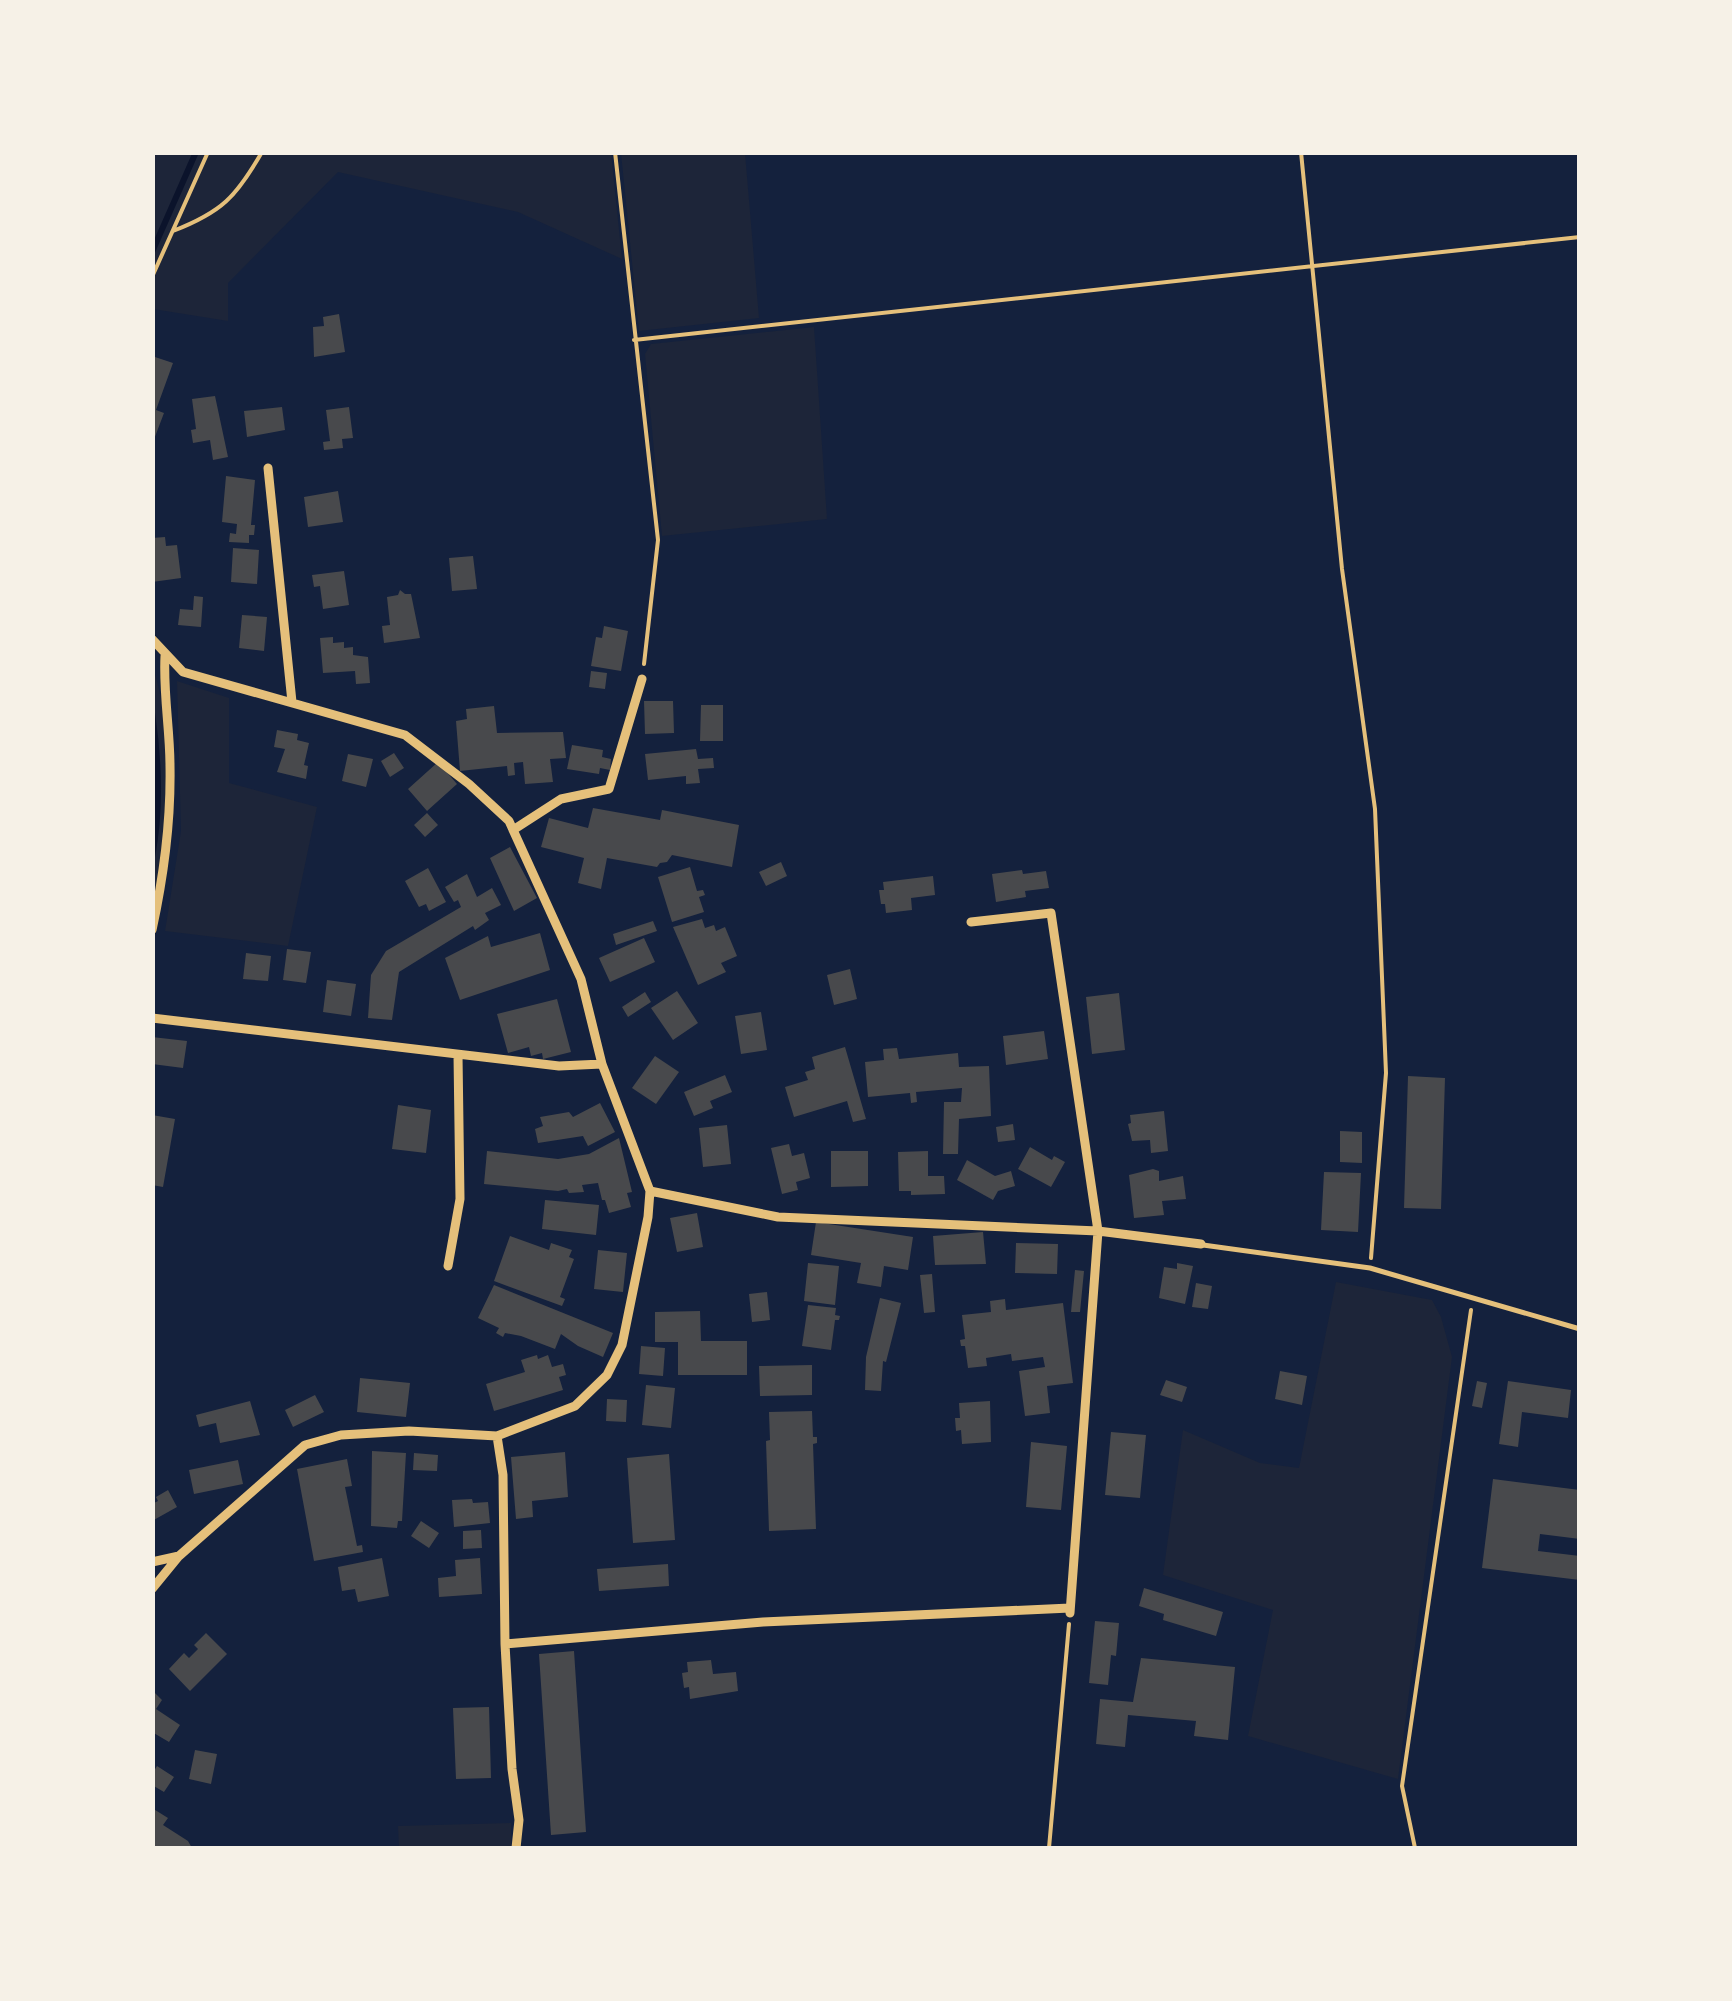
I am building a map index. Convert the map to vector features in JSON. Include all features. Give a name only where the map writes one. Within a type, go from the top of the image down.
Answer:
[{"type":"street","points":[[268,468],[292,702]]},
{"type":"street","points":[[152,640],[183,672],[405,735],[469,784],[509,821],[581,979],[602,1064],[650,1191],[622,1344],[608,1375],[575,1406],[498,1436],[409,1431],[341,1435],[306,1445],[179,1556],[152,1590]]},
{"type":"street","points":[[152,930],[170,823],[170,761],[163,694],[165,656]]},
{"type":"street","points":[[513,830],[561,799],[609,789],[642,679]]},
{"type":"street","points":[[505,1644],[763,1622],[1070,1611],[1098,1231],[1051,913],[971,922]]},
{"type":"street","points":[[152,1018],[559,1066],[602,1064]]},
{"type":"street","points":[[448,1266],[460,1199],[458,1055]]},
{"type":"street","points":[[650,1191],[778,1217],[1098,1231],[1201,1244]]},
{"type":"street","points":[[498,1436],[503,1475],[505,1644],[519,1820],[516,1848]]},
{"type":"street","points":[[152,1562],[179,1556]]},
{"type":"lane","points":[[1201,1244],[1370,1268],[1580,1329]]},
{"type":"path","points":[[152,277],[208,152]]},
{"type":"path","points":[[173,232],[204,219],[239,192],[262,152]]},
{"type":"path","points":[[614,152],[658,540],[642,679]]},
{"type":"path","points":[[1301,152],[1342,568],[1375,809],[1386,1073],[1370,1268]]},
{"type":"path","points":[[634,340],[1580,237]]},
{"type":"path","points":[[1415,1848],[1402,1786],[1473,1298]]},
{"type":"path","points":[[1049,1848],[1070,1611]]},
{"type":"shaded area","points":[[152,153],[611,153],[622,259],[518,212],[338,172],[228,283],[228,321],[153,309]]},
{"type":"shaded area","points":[[621,153],[745,153],[759,318],[639,331]]},
{"type":"shaded area","points":[[814,327],[827,519],[662,536],[645,354],[651,344]]},
{"type":"shaded area","points":[[153,668],[166,729],[168,792],[153,916]]},
{"type":"shaded area","points":[[177,681],[229,698],[229,783],[317,807],[288,946],[165,931],[181,831]]},
{"type":"shaded area","points":[[1336,1282],[1432,1300],[1452,1357],[1398,1779],[1248,1736],[1273,1610],[1163,1575],[1183,1430],[1260,1463],[1299,1468]]},
{"type":"shaded area","points":[[511,1823],[511,1848],[399,1848],[398,1826]]},
{"type":"building","points":[[339,314],[345,352],[314,357],[313,327],[324,326],[323,317]]},
{"type":"building","points":[[152,356],[173,363],[156,410],[164,413],[153,442]]},
{"type":"building","points":[[215,396],[228,457],[213,460],[210,440],[193,443],[191,430],[196,429],[192,399]]},
{"type":"building","points":[[282,407],[285,430],[247,437],[244,411]]},
{"type":"building","points":[[349,407],[353,438],[342,439],[343,448],[324,450],[323,442],[330,441],[326,410]]},
{"type":"building","points":[[226,476],[255,480],[251,525],[255,525],[249,543],[229,542],[230,533],[236,534],[237,524],[222,522]]},
{"type":"building","points":[[338,491],[343,522],[308,527],[304,497]]},
{"type":"building","points":[[165,537],[166,546],[177,545],[181,578],[152,582],[152,538]]},
{"type":"building","points":[[233,548],[259,550],[257,584],[231,582]]},
{"type":"building","points":[[473,556],[477,589],[452,591],[449,558]]},
{"type":"building","points":[[344,571],[349,605],[323,609],[320,586],[314,587],[312,575]]},
{"type":"building","points":[[400,590],[411,594],[420,638],[384,643],[382,626],[390,625],[387,597],[398,595]]},
{"type":"building","points":[[194,596],[203,597],[201,627],[178,625],[180,609],[193,610]]},
{"type":"building","points":[[242,615],[267,617],[264,651],[239,648]]},
{"type":"building","points":[[604,626],[628,631],[621,671],[591,666],[596,637],[602,638]]},
{"type":"building","points":[[333,637],[333,643],[344,642],[344,648],[353,647],[353,655],[368,657],[370,683],[356,684],[355,671],[323,673],[320,638]]},
{"type":"building","points":[[591,671],[607,673],[605,689],[589,687]]},
{"type":"building","points":[[644,701],[673,701],[674,733],[645,734]]},
{"type":"building","points":[[701,705],[723,705],[723,741],[700,741]]},
{"type":"building","points":[[494,706],[497,733],[563,732],[566,758],[550,759],[553,782],[525,784],[523,762],[514,763],[515,775],[508,776],[507,766],[460,771],[456,721],[467,719],[466,709]]},
{"type":"building","points":[[277,730],[298,734],[297,740],[309,743],[304,765],[308,766],[306,779],[277,772],[285,749],[274,747]]},
{"type":"building","points":[[572,745],[603,750],[602,757],[611,759],[610,770],[600,768],[599,774],[567,769]]},
{"type":"building","points":[[696,749],[698,759],[713,758],[714,768],[698,769],[700,783],[686,784],[686,776],[648,780],[645,754]]},
{"type":"building","points":[[394,753],[404,768],[390,777],[381,761]]},
{"type":"building","points":[[348,754],[373,759],[366,787],[342,781]]},
{"type":"building","points":[[438,762],[457,784],[427,811],[408,789]]},
{"type":"building","points":[[593,808],[660,820],[662,810],[739,825],[732,867],[672,855],[657,867],[607,858],[601,889],[578,883],[584,858],[541,847],[549,818],[588,828]]},
{"type":"building","points":[[427,813],[438,825],[425,837],[414,825]]},
{"type":"building","points":[[510,847],[537,898],[514,911],[490,858]]},
{"type":"building","points":[[781,862],[787,876],[766,886],[759,872]]},
{"type":"building","points":[[690,867],[697,891],[703,890],[705,895],[699,897],[704,912],[672,922],[658,877]]},
{"type":"building","points":[[428,868],[446,902],[429,911],[426,904],[419,907],[405,881]]},
{"type":"building","points":[[1022,870],[1023,874],[1046,871],[1049,888],[1025,891],[1026,897],[996,902],[992,874]]},
{"type":"building","points":[[467,874],[477,897],[492,888],[501,905],[485,913],[489,920],[475,930],[473,926],[399,972],[392,1020],[368,1018],[371,975],[386,951],[461,907],[445,887]]},
{"type":"building","points":[[933,876],[935,895],[911,898],[912,910],[886,913],[879,890],[884,890],[883,882]]},
{"type":"building","points":[[702,919],[705,928],[714,925],[716,931],[725,927],[737,956],[721,963],[726,972],[698,985],[673,927]]},
{"type":"building","points":[[653,921],[657,931],[616,945],[613,934]]},
{"type":"building","points":[[540,933],[550,970],[460,1000],[445,958],[488,936],[491,947]]},
{"type":"building","points":[[644,938],[655,962],[610,982],[599,958]]},
{"type":"building","points":[[287,949],[311,952],[306,983],[283,980]]},
{"type":"building","points":[[246,953],[271,956],[268,981],[243,979]]},
{"type":"building","points":[[850,969],[857,999],[834,1005],[827,975]]},
{"type":"building","points":[[327,980],[356,984],[351,1016],[323,1012]]},
{"type":"building","points":[[677,991],[698,1023],[673,1040],[651,1008]]},
{"type":"building","points":[[645,992],[651,1002],[628,1017],[622,1007]]},
{"type":"building","points":[[1119,993],[1125,1050],[1092,1054],[1086,997]]},
{"type":"building","points":[[557,999],[571,1052],[543,1059],[542,1053],[531,1056],[529,1047],[508,1053],[497,1014]]},
{"type":"building","points":[[761,1012],[767,1050],[741,1054],[735,1016]]},
{"type":"building","points":[[1044,1031],[1048,1059],[1006,1065],[1003,1036]]},
{"type":"building","points":[[152,1037],[187,1041],[183,1068],[152,1064]]},
{"type":"building","points":[[845,1047],[866,1119],[853,1122],[847,1101],[794,1117],[785,1087],[808,1080],[805,1072],[815,1069],[812,1057]]},
{"type":"building","points":[[897,1048],[899,1059],[958,1053],[959,1067],[989,1066],[991,1116],[959,1119],[958,1154],[943,1154],[944,1102],[961,1102],[962,1088],[916,1092],[917,1102],[911,1103],[910,1093],[868,1097],[865,1062],[884,1060],[883,1049]]},
{"type":"building","points":[[655,1056],[679,1072],[656,1104],[632,1088]]},
{"type":"building","points":[[725,1075],[732,1092],[710,1101],[713,1108],[694,1116],[684,1092]]},
{"type":"building","points":[[1408,1076],[1445,1078],[1441,1209],[1404,1208]]},
{"type":"building","points":[[600,1103],[615,1132],[588,1146],[583,1136],[538,1143],[535,1129],[543,1126],[540,1117],[569,1112],[573,1117]]},
{"type":"building","points":[[398,1105],[431,1110],[426,1153],[392,1149]]},
{"type":"building","points":[[1164,1111],[1168,1151],[1151,1153],[1150,1140],[1132,1141],[1130,1115]]},
{"type":"building","points":[[152,1115],[175,1119],[163,1187],[152,1185]]},
{"type":"building","points":[[1013,1124],[1015,1140],[998,1142],[996,1127]]},
{"type":"building","points":[[727,1125],[731,1164],[703,1167],[699,1128]]},
{"type":"building","points":[[1340,1131],[1362,1132],[1362,1163],[1340,1162]]},
{"type":"building","points":[[619,1138],[632,1192],[627,1193],[631,1207],[609,1213],[598,1183],[582,1185],[584,1192],[569,1193],[567,1189],[484,1184],[487,1151],[558,1159],[589,1154]]},
{"type":"building","points":[[789,1144],[792,1156],[804,1153],[810,1178],[796,1182],[798,1190],[782,1194],[771,1148]]},
{"type":"building","points":[[1030,1147],[1052,1160],[1054,1156],[1065,1162],[1051,1187],[1018,1169]]},
{"type":"building","points":[[831,1151],[868,1151],[868,1186],[831,1187]]},
{"type":"building","points":[[928,1151],[928,1176],[944,1176],[945,1194],[911,1195],[911,1191],[899,1191],[898,1152]]},
{"type":"building","points":[[967,1160],[995,1176],[1011,1171],[1015,1186],[998,1191],[993,1200],[957,1180]]},
{"type":"building","points":[[1159,1171],[1159,1181],[1183,1176],[1186,1199],[1162,1201],[1164,1215],[1134,1218],[1129,1175]]},
{"type":"building","points":[[1324,1172],[1361,1173],[1358,1232],[1321,1230]]},
{"type":"building","points":[[545,1200],[599,1205],[596,1235],[542,1229]]},
{"type":"building","points":[[697,1213],[703,1247],[677,1252],[670,1218]]},
{"type":"building","points":[[816,1222],[913,1237],[908,1270],[884,1266],[881,1287],[857,1283],[861,1263],[811,1255]]},
{"type":"building","points":[[983,1232],[986,1264],[935,1265],[933,1236]]},
{"type":"building","points":[[510,1236],[549,1250],[551,1243],[572,1250],[569,1257],[574,1259],[560,1297],[565,1299],[562,1306],[494,1281]]},
{"type":"building","points":[[1016,1243],[1058,1244],[1057,1274],[1015,1273]]},
{"type":"building","points":[[598,1250],[627,1253],[623,1292],[594,1289]]},
{"type":"building","points":[[808,1263],[839,1266],[835,1305],[804,1301]]},
{"type":"building","points":[[1177,1263],[1193,1266],[1185,1304],[1159,1298],[1164,1267],[1177,1269]]},
{"type":"building","points":[[1075,1270],[1084,1271],[1080,1312],[1071,1312]]},
{"type":"building","points":[[932,1274],[935,1312],[924,1313],[920,1275]]},
{"type":"building","points":[[1196,1283],[1212,1286],[1208,1309],[1192,1307]]},
{"type":"building","points":[[494,1285],[613,1333],[603,1357],[561,1334],[555,1349],[521,1336],[505,1333],[503,1337],[496,1333],[499,1328],[478,1318]]},
{"type":"building","points":[[767,1292],[770,1320],[752,1322],[749,1294]]},
{"type":"building","points":[[880,1298],[901,1303],[886,1362],[883,1361],[881,1391],[865,1390],[866,1357]]},
{"type":"building","points":[[1005,1299],[1006,1310],[1063,1303],[1073,1383],[1047,1386],[1050,1413],[1025,1416],[1019,1371],[1045,1367],[1043,1357],[1012,1361],[1011,1354],[986,1358],[987,1366],[968,1368],[965,1346],[961,1346],[960,1340],[965,1339],[962,1315],[991,1312],[990,1301]]},
{"type":"building","points":[[808,1305],[836,1308],[835,1315],[840,1316],[835,1320],[831,1350],[802,1346]]},
{"type":"building","points":[[700,1311],[701,1341],[747,1341],[747,1375],[678,1375],[678,1342],[655,1342],[655,1312]]},
{"type":"building","points":[[641,1346],[665,1348],[663,1376],[639,1374]]},
{"type":"building","points":[[537,1355],[538,1359],[548,1355],[552,1367],[563,1364],[566,1375],[559,1377],[563,1390],[494,1411],[486,1384],[525,1372],[521,1360]]},
{"type":"building","points":[[812,1365],[812,1395],[760,1396],[759,1366]]},
{"type":"building","points":[[1280,1371],[1307,1376],[1302,1405],[1275,1399]]},
{"type":"building","points":[[360,1378],[410,1383],[406,1417],[357,1412]]},
{"type":"building","points":[[1166,1380],[1187,1387],[1182,1402],[1160,1395]]},
{"type":"building","points":[[1477,1381],[1487,1383],[1482,1408],[1472,1406]]},
{"type":"building","points":[[1508,1381],[1571,1390],[1568,1418],[1522,1412],[1518,1447],[1499,1444]]},
{"type":"building","points":[[646,1385],[675,1388],[671,1428],[642,1425]]},
{"type":"building","points":[[315,1395],[324,1412],[293,1427],[285,1410]]},
{"type":"building","points":[[607,1399],[627,1400],[626,1422],[606,1421]]},
{"type":"building","points":[[250,1401],[260,1435],[220,1443],[216,1423],[199,1427],[196,1415]]},
{"type":"building","points":[[990,1401],[991,1442],[962,1444],[955,1418],[960,1418],[959,1403]]},
{"type":"building","points":[[812,1411],[813,1437],[817,1437],[813,1444],[816,1529],[769,1531],[769,1412]]},
{"type":"building","points":[[1111,1432],[1146,1435],[1140,1498],[1105,1495]]},
{"type":"building","points":[[1031,1442],[1067,1446],[1061,1510],[1026,1507]]},
{"type":"building","points":[[372,1451],[406,1453],[402,1521],[398,1521],[397,1528],[371,1526]]},
{"type":"building","points":[[565,1452],[568,1497],[532,1501],[533,1517],[516,1519],[511,1457]]},
{"type":"building","points":[[414,1453],[438,1455],[437,1471],[413,1470]]},
{"type":"building","points":[[669,1454],[675,1540],[633,1543],[627,1458]]},
{"type":"building","points":[[347,1459],[352,1486],[345,1487],[357,1546],[362,1545],[363,1552],[314,1561],[297,1469]]},
{"type":"building","points":[[238,1460],[243,1484],[194,1494],[189,1470]]},
{"type":"building","points":[[1493,1479],[1580,1490],[1580,1539],[1540,1534],[1538,1551],[1580,1556],[1580,1580],[1482,1568]]},
{"type":"building","points":[[168,1490],[177,1507],[152,1521],[152,1504]]},
{"type":"building","points":[[472,1499],[473,1503],[488,1502],[490,1523],[454,1527],[452,1500]]},
{"type":"building","points":[[421,1521],[439,1533],[429,1548],[411,1536]]},
{"type":"building","points":[[481,1530],[482,1548],[463,1549],[463,1531]]},
{"type":"building","points":[[382,1558],[389,1596],[358,1602],[355,1589],[342,1591],[338,1567]]},
{"type":"building","points":[[480,1558],[482,1594],[439,1597],[438,1578],[456,1576],[455,1560]]},
{"type":"building","points":[[668,1564],[669,1586],[599,1591],[597,1569]]},
{"type":"building","points":[[1144,1588],[1223,1612],[1216,1636],[1163,1620],[1164,1614],[1139,1606]]},
{"type":"building","points":[[1095,1621],[1119,1623],[1108,1685],[1089,1683]]},
{"type":"building","points":[[206,1633],[227,1654],[190,1691],[169,1669],[184,1653],[189,1658],[198,1649],[194,1645]]},
{"type":"building","points":[[574,1651],[586,1832],[551,1835],[539,1654]]},
{"type":"building","points":[[1141,1658],[1235,1667],[1228,1740],[1194,1736],[1196,1721],[1128,1715],[1125,1747],[1096,1744],[1100,1699],[1133,1702]]},
{"type":"building","points":[[711,1660],[713,1674],[736,1672],[738,1691],[690,1699],[682,1673],[688,1672],[687,1662]]},
{"type":"building","points":[[152,1690],[162,1700],[156,1709],[180,1725],[169,1742],[152,1732]]},
{"type":"building","points":[[489,1707],[491,1778],[456,1779],[453,1708]]},
{"type":"building","points":[[195,1750],[217,1754],[211,1784],[189,1779]]},
{"type":"building","points":[[157,1766],[174,1777],[164,1792],[152,1785]]},
{"type":"building","points":[[152,1808],[168,1818],[163,1825],[192,1848],[152,1848]]},
{"type":"waterway","points":[[152,252],[196,152]]},
{"type":"waterway","points":[[152,713],[158,785],[152,857]]}]
